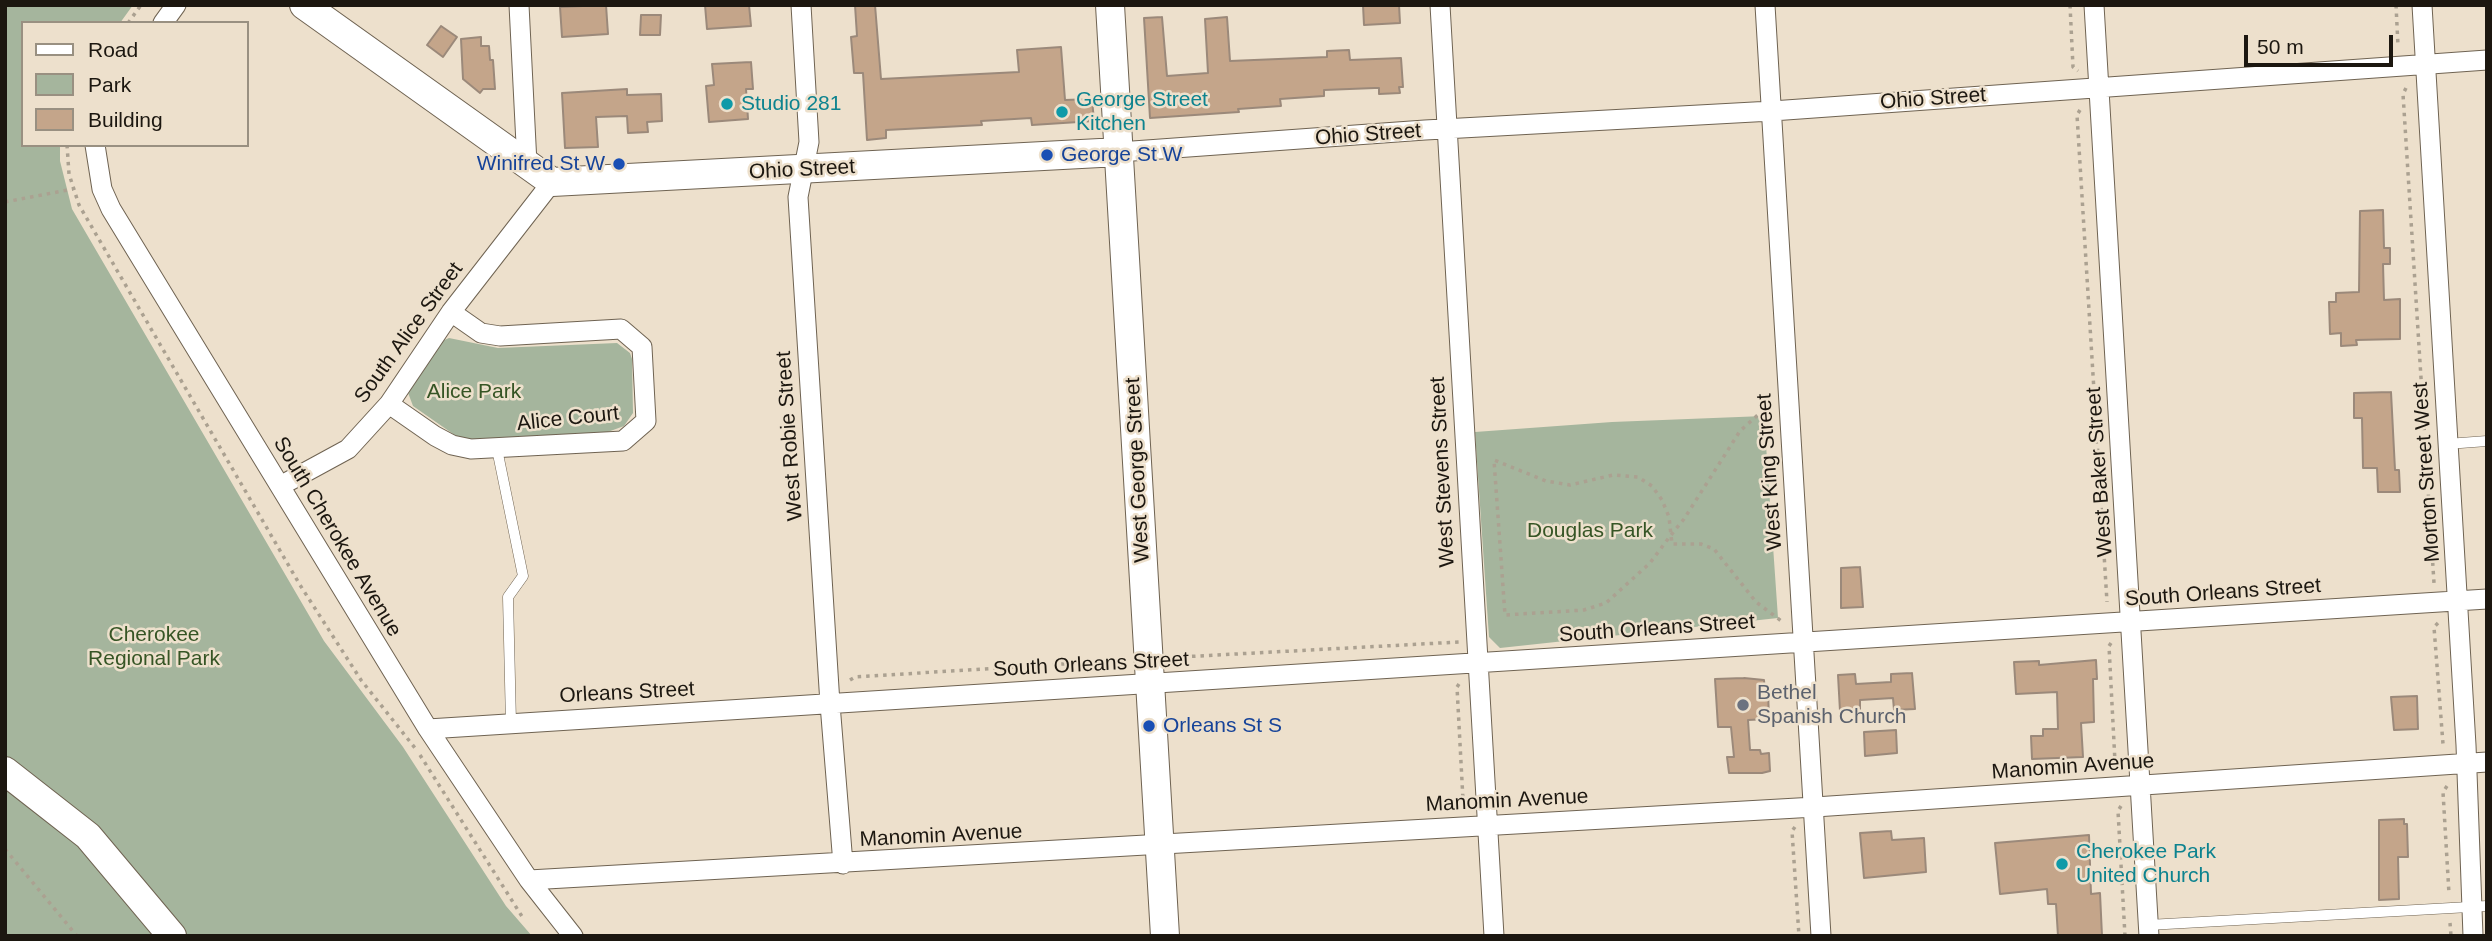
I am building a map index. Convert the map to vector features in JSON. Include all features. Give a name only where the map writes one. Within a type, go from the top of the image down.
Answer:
[{"type":"street","points":[[164,21],[176,5]]},
{"type":"street","points":[[304,5],[552,182]]},
{"type":"street","points":[[519,5],[527,164]]},
{"type":"street","name":"West Robie Street","points":[[801,5],[809,142],[798,197],[830,704],[844,864]]},
{"type":"street","name":"West George Street","points":[[1110,5],[1119,152],[1141,674],[1159,846],[1165,936]]},
{"type":"street","name":"West Stevens Street","points":[[1440,5],[1494,936]]},
{"type":"street","name":"West King Street","points":[[1765,5],[1821,936]]},
{"type":"street","name":"West Baker Street","points":[[2094,5],[2133,622],[2148,930]]},
{"type":"street","name":"Morton Street West","points":[[2423,5],[2447,444],[2479,906],[2473,936]]},
{"type":"street","name":"Ohio Street","points":[[552,182],[1119,152],[1772,111],[2487,61]]},
{"type":"street","name":"South Cherokee Avenue","points":[[95,147],[102,189],[111,209],[428,730],[529,880],[573,936]]},
{"type":"street","name":"South Alice Street","points":[[280,486],[348,449],[389,404],[451,312],[552,182]]},
{"type":"street","name":"Alice Court","points":[[389,404],[423,429],[452,445],[471,449],[622,441],[636,433],[646,421],[648,402],[642,347],[621,329],[500,336],[481,334],[451,312]]},
{"type":"street","name":"South Orleans Street","points":[[830,704],[1141,674],[1477,664],[2487,599]]},
{"type":"street","name":"Orleans Street","points":[[428,730],[830,704]]},
{"type":"street","name":"Manomin Avenue","points":[[529,880],[1815,807],[2487,762]]},
{"type":"street","points":[[7,772],[88,836],[172,936]]},
{"type":"lane","points":[[2447,444],[2487,441]]},
{"type":"lane","points":[[497,449],[523,576],[508,597],[511,723]]},
{"type":"lane","points":[[2148,930],[2479,906]]},
{"type":"path","points":[[129,21],[141,5]]},
{"type":"path","points":[[2070,5],[2074,67],[2079,72]]},
{"type":"path","points":[[2396,5],[2398,46]]},
{"type":"path","points":[[2406,88],[2404,108],[2431,582],[2436,585]]},
{"type":"path","points":[[2080,110],[2077,115],[2106,601],[2110,604]]},
{"type":"path","points":[[67,147],[73,189],[300,585],[361,680],[416,749],[523,918]]},
{"type":"path","points":[[5,202],[73,189]]},
{"type":"path","points":[[1785,623],[1756,602],[1714,549],[1701,544],[1672,544],[1671,535],[1669,517],[1662,500],[1652,486],[1638,477],[1613,475],[1570,485],[1546,481],[1494,460],[1505,615],[1562,613],[1606,603],[1624,590],[1671,535],[1740,431],[1770,404],[1773,389],[1787,377]]},
{"type":"path","points":[[2438,623],[2434,627],[2441,743],[2444,745]]},
{"type":"path","points":[[1176,660],[1180,657],[1235,653],[1456,640],[1460,642]]},
{"type":"path","points":[[2111,643],[2115,762],[2118,766]]},
{"type":"path","points":[[850,680],[855,677],[1129,660],[1141,674]]},
{"type":"path","points":[[1461,682],[1457,687],[1464,800]]},
{"type":"path","points":[[2447,786],[2443,792],[2451,936]]},
{"type":"path","points":[[2121,806],[2118,811],[2125,936]]},
{"type":"path","points":[[1796,827],[1792,831],[1799,936]]},
{"type":"path","points":[[5,849],[78,936]]},
{"type":"green space","name":"Cherokee Regional Park","points":[[5,5],[133,5],[121,21],[21,21],[21,147],[60,147],[60,161],[72,209],[324,641],[403,747],[506,906],[532,936],[5,936]]},
{"type":"green space","name":"Alice Park","points":[[449,338],[498,348],[617,343],[630,353],[632,359],[633,413],[624,426],[605,433],[471,440],[456,436],[413,406],[407,390],[442,341]]},
{"type":"green space","name":"Douglas Park","points":[[1764,416],[1778,618],[1500,648],[1489,637],[1475,432],[1612,422]]},
{"type":"building","points":[[606,5],[608,34],[562,37],[560,7]]},
{"type":"building","points":[[705,5],[749,5],[751,26],[707,29]]},
{"type":"building","points":[[855,5],[875,5],[881,79],[1019,72],[1017,50],[1061,47],[1065,100],[1092,99],[1094,121],[1032,125],[1031,118],[981,121],[982,125],[886,130],[886,138],[867,140],[863,73],[854,73],[851,37],[857,36]]},
{"type":"building","points":[[1363,5],[1399,5],[1400,23],[1364,25]]},
{"type":"building","points":[[641,15],[661,15],[660,35],[640,35]]},
{"type":"building","points":[[1162,17],[1167,76],[1208,73],[1205,19],[1227,17],[1230,61],[1327,57],[1327,51],[1349,50],[1350,60],[1401,58],[1403,87],[1399,87],[1400,93],[1379,94],[1379,88],[1324,90],[1324,96],[1280,99],[1281,106],[1238,109],[1239,112],[1150,118],[1144,18]]},
{"type":"building","points":[[441,26],[457,37],[443,57],[427,45]]},
{"type":"building","points":[[481,37],[481,46],[489,46],[490,60],[493,60],[495,89],[483,89],[480,93],[463,79],[461,39]]},
{"type":"building","name":"Studio 281","points":[[751,62],[753,89],[746,89],[748,119],[709,122],[706,86],[714,85],[712,64]]},
{"type":"building","points":[[627,89],[627,95],[661,94],[662,121],[647,122],[648,132],[628,133],[627,116],[596,117],[598,147],[565,148],[562,93]]},
{"type":"building","points":[[2383,210],[2384,248],[2390,248],[2390,264],[2383,264],[2384,300],[2400,299],[2400,339],[2356,340],[2357,345],[2341,346],[2341,333],[2330,334],[2329,302],[2336,302],[2336,293],[2359,292],[2360,211]]},
{"type":"building","points":[[2391,392],[2395,470],[2399,470],[2400,492],[2378,492],[2377,468],[2363,468],[2362,418],[2354,418],[2354,393]]},
{"type":"building","points":[[1860,567],[1863,607],[1841,608],[1841,568]]},
{"type":"building","points":[[2096,660],[2097,679],[2093,679],[2094,722],[2081,723],[2083,757],[2032,759],[2031,736],[2043,736],[2043,729],[2058,729],[2057,692],[2016,694],[2014,662],[2039,661],[2039,665]]},
{"type":"building","points":[[1912,673],[1915,709],[1894,710],[1893,698],[1860,700],[1860,710],[1840,711],[1838,675],[1855,674],[1856,684],[1891,682],[1891,674]]},
{"type":"building","name":"Bethel Spanish Church","points":[[1715,679],[1764,680],[1765,691],[1768,691],[1769,719],[1748,720],[1750,750],[1760,750],[1761,754],[1769,753],[1770,771],[1762,773],[1729,773],[1727,757],[1734,757],[1731,727],[1718,727]]},
{"type":"building","points":[[2417,696],[2418,729],[2394,730],[2391,697]]},
{"type":"building","points":[[1896,730],[1897,753],[1865,756],[1864,732]]},
{"type":"building","points":[[2404,819],[2404,824],[2407,824],[2408,857],[2398,857],[2399,899],[2379,900],[2379,820]]},
{"type":"building","points":[[1891,831],[1892,840],[1924,838],[1926,872],[1864,878],[1860,833]]},
{"type":"building","points":[[2089,835],[2091,894],[2100,893],[2102,936],[2058,936],[2056,904],[2048,904],[2047,889],[2000,894],[1995,843]]},
{"type":"place","name":"Studio 281","points":[[727,104]]},
{"type":"place","name":"George Street Kitchen","points":[[1062,112]]},
{"type":"place","name":"George St W","points":[[1047,155]]},
{"type":"place","name":"Winifred St W","points":[[619,164]]},
{"type":"place","name":"Bethel Spanish Church","points":[[1743,705]]},
{"type":"place","name":"Orleans St S","points":[[1149,726]]},
{"type":"place","name":"Cherokee Park United Church","points":[[2062,864]]}]
